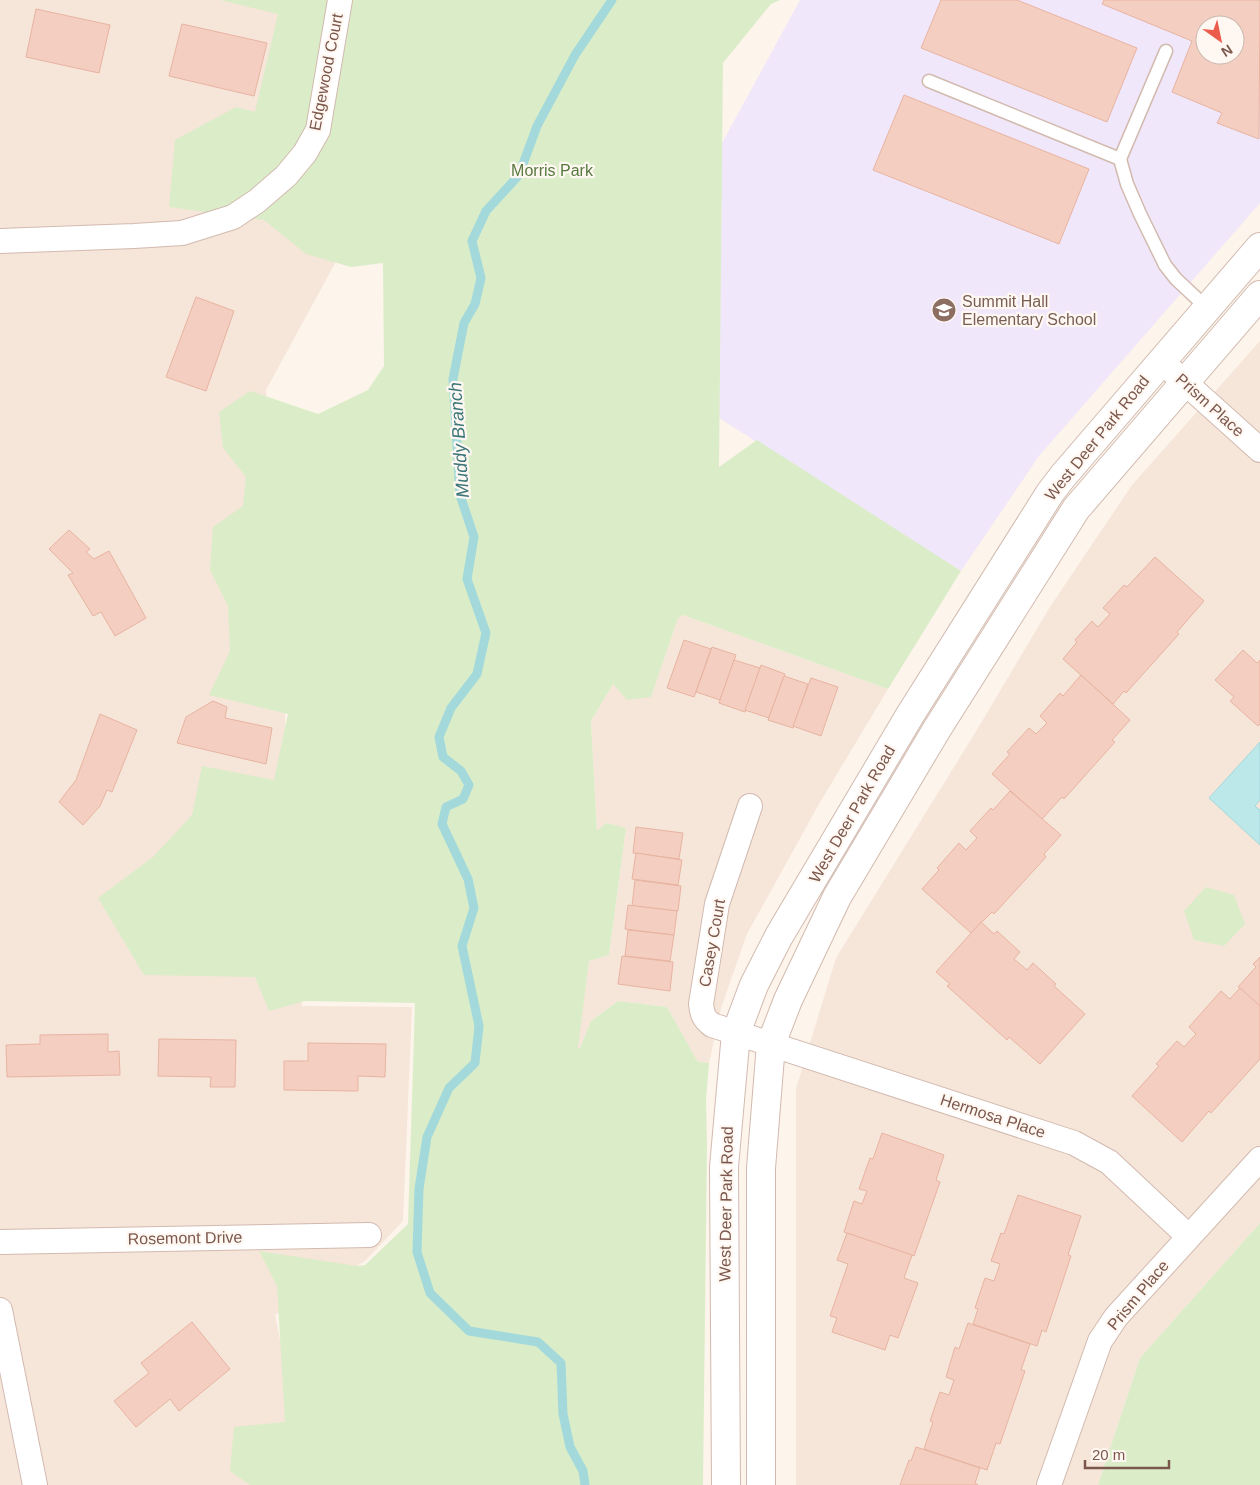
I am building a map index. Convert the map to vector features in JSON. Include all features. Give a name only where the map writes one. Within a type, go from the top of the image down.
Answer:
[{"type":"street","name":"Edgewood Court","points":[[0,241],[182,233],[233,217],[272,190],[286,176],[308,148],[318,130],[340,0]]},
{"type":"street","name":"West Deer Park Road","points":[[726,1485],[724,1167],[736,1033],[754,985],[779,936],[910,714],[1050,493],[1260,247]]},
{"type":"street","name":"West Deer Park Road","points":[[760,1485],[761,1168],[771,1044],[788,1000],[837,897],[979,662],[1076,509],[1260,295]]},
{"type":"street","name":"Prism Place","points":[[1161,361],[1260,450]]},
{"type":"street","name":"Casey Court","points":[[750,806],[716,904],[701,1004],[704,1016],[712,1025],[771,1044]]},
{"type":"street","name":"Hermosa Place","points":[[771,1044],[1074,1143],[1109,1162],[1188,1236]]},
{"type":"street","name":"Prism Place","points":[[1050,1485],[1100,1341],[1116,1317],[1260,1159]]},
{"type":"street","name":"Rosemont Drive","points":[[0,1242],[369,1235]]},
{"type":"street","points":[[0,1310],[35,1485]]},
{"type":"lane","points":[[1166,51],[1120,159],[1140,214],[1165,265],[1176,279],[1208,308]]},
{"type":"lane","points":[[929,81],[1120,159]]},
{"type":"shaded area","points":[[0,0],[393,0],[371,197],[266,390],[302,1006],[412,1007],[403,1221],[365,1261],[275,1315],[309,1485],[0,1485]]},
{"type":"shaded area","name":"Summit Hall Elementary School","points":[[800,0],[1260,0],[1260,203],[1039,456],[961,571],[719,418],[722,143]]},
{"type":"shaded area","points":[[1260,341],[1260,1223],[1140,1358],[1098,1485],[796,1485],[796,1089],[836,958],[975,733],[1050,607],[1132,485]]},
{"type":"shaded area","points":[[683,615],[888,689],[819,804],[747,934],[721,1008],[709,1063],[698,1062],[667,1007],[618,1001],[591,1021],[580,1048],[577,1048],[589,961],[609,955],[626,828],[597,832],[591,721],[613,684],[651,697],[678,617]]},
{"type":"green space","name":"Morris Park","points":[[220,0],[780,0],[771,4],[723,63],[719,467],[757,440],[961,571],[888,689],[683,615],[678,618],[651,697],[627,700],[613,684],[591,721],[597,831],[606,823],[626,828],[609,955],[589,961],[578,1048],[580,1048],[591,1021],[618,1001],[667,1007],[698,1062],[709,1063],[706,1101],[703,1485],[250,1485],[230,1471],[234,1427],[285,1422],[277,1286],[259,1251],[357,1266],[365,1265],[408,1224],[415,1003],[305,1001],[269,1011],[255,977],[144,975],[98,898],[153,857],[192,815],[202,766],[274,780],[288,714],[209,695],[230,651],[228,606],[210,570],[213,527],[243,506],[246,477],[223,448],[219,412],[250,391],[318,414],[368,390],[384,366],[383,263],[351,267],[306,254],[264,220],[169,207],[175,140],[236,107],[255,112],[278,14]]},
{"type":"green space","points":[[1206,887],[1234,895],[1245,924],[1224,946],[1194,940],[1184,911]]},
{"type":"green space","points":[[1260,1223],[1260,1485],[1098,1485],[1140,1358]]},
{"type":"water","points":[[1260,742],[1260,800],[1255,806],[1260,810],[1260,845],[1209,798]]},
{"type":"building","points":[[941,0],[1017,0],[1137,48],[1107,122],[921,48]]},
{"type":"building","points":[[1104,0],[1260,0],[1259,139],[1217,123],[1222,113],[1172,92],[1192,41],[1102,4]]},
{"type":"building","points":[[36,9],[110,25],[99,73],[26,57]]},
{"type":"building","points":[[182,24],[267,43],[254,96],[169,76]]},
{"type":"building","points":[[904,95],[1089,169],[1059,244],[873,170]]},
{"type":"building","points":[[196,297],[234,311],[206,391],[166,377]]},
{"type":"building","points":[[69,530],[90,549],[86,552],[94,559],[109,551],[146,618],[115,636],[101,612],[93,616],[68,575],[73,573],[49,549]]},
{"type":"building","points":[[1155,557],[1204,601],[1177,632],[1179,634],[1126,693],[1124,691],[1113,704],[1063,659],[1077,642],[1075,640],[1092,621],[1098,627],[1110,614],[1103,608],[1124,585],[1127,587]]},
{"type":"building","points":[[684,640],[711,649],[694,697],[667,688]]},
{"type":"building","points":[[712,647],[736,655],[720,700],[696,692]]},
{"type":"building","points":[[1243,650],[1257,663],[1260,660],[1260,724],[1258,726],[1230,701],[1234,697],[1215,680]]},
{"type":"building","points":[[734,660],[760,668],[745,712],[719,703]]},
{"type":"building","points":[[761,665],[785,674],[769,718],[745,710]]},
{"type":"building","points":[[1081,675],[1130,720],[1112,740],[1115,742],[1064,799],[1062,797],[1042,819],[992,774],[1010,754],[1007,752],[1029,728],[1036,734],[1047,723],[1040,716],[1060,693],[1063,696]]},
{"type":"building","points":[[784,676],[808,684],[793,728],[768,720]]},
{"type":"building","points":[[811,678],[838,687],[821,736],[793,726]]},
{"type":"building","points":[[213,701],[227,707],[225,718],[272,728],[266,764],[177,743],[186,717]]},
{"type":"building","points":[[100,714],[137,730],[112,792],[107,790],[100,806],[83,825],[59,802],[76,780]]},
{"type":"building","points":[[1010,791],[1061,835],[1044,854],[1046,857],[994,914],[992,912],[971,933],[922,889],[959,843],[966,850],[977,838],[970,831]]},
{"type":"building","points":[[636,827],[683,833],[679,859],[633,853]]},
{"type":"building","points":[[636,853],[682,860],[678,885],[632,879]]},
{"type":"building","points":[[635,880],[681,886],[678,911],[632,906]]},
{"type":"building","points":[[628,905],[677,911],[674,935],[625,929]]},
{"type":"building","points":[[981,922],[994,934],[997,931],[1020,952],[1014,959],[1027,970],[1033,963],[1056,984],[1054,986],[1085,1014],[1040,1064],[1009,1037],[1007,1040],[947,986],[950,984],[936,972]]},
{"type":"building","points":[[628,930],[674,935],[670,961],[625,956]]},
{"type":"building","points":[[622,956],[673,962],[670,991],[618,984]]},
{"type":"building","points":[[1260,957],[1260,1006],[1238,987],[1256,967],[1253,964]]},
{"type":"building","points":[[1240,988],[1260,1006],[1260,1059],[1211,1113],[1209,1111],[1182,1142],[1132,1096],[1159,1066],[1156,1064],[1177,1041],[1184,1047],[1196,1034],[1189,1027],[1221,991],[1230,999]]},
{"type":"building","points":[[108,1034],[108,1052],[119,1051],[120,1075],[7,1077],[6,1045],[40,1044],[40,1035]]},
{"type":"building","points":[[159,1039],[236,1040],[235,1087],[210,1087],[211,1077],[158,1076]]},
{"type":"building","points":[[308,1043],[386,1044],[385,1077],[358,1076],[358,1091],[284,1090],[284,1061],[308,1061]]},
{"type":"building","points":[[882,1133],[944,1155],[936,1180],[940,1182],[914,1256],[844,1232],[854,1201],[862,1204],[867,1191],[859,1189],[870,1158],[873,1159]]},
{"type":"building","points":[[1018,1195],[1081,1216],[1068,1255],[1071,1256],[1046,1332],[1042,1330],[1037,1346],[973,1324],[978,1309],[975,1308],[985,1278],[994,1281],[1000,1264],[991,1261],[1001,1233],[1004,1234]]},
{"type":"building","points":[[847,1233],[912,1255],[904,1278],[918,1283],[898,1338],[890,1335],[885,1350],[832,1332],[837,1318],[830,1316],[848,1264],[837,1260]]},
{"type":"building","points":[[192,1322],[230,1369],[179,1411],[170,1399],[136,1427],[114,1401],[149,1373],[141,1363]]},
{"type":"building","points":[[968,1323],[1030,1344],[1021,1370],[1025,1371],[1000,1444],[996,1443],[987,1470],[924,1449],[933,1422],[930,1421],[940,1392],[949,1395],[954,1380],[946,1377],[955,1347],[959,1349]]},
{"type":"building","points":[[916,1447],[980,1468],[975,1483],[978,1485],[900,1485]]},
{"type":"waterway","name":"Muddy Branch","points":[[585,1485],[583,1471],[570,1447],[563,1414],[561,1363],[538,1342],[469,1331],[430,1293],[417,1252],[419,1189],[427,1137],[449,1088],[475,1063],[479,1026],[462,946],[474,908],[468,879],[442,824],[446,807],[463,799],[469,785],[461,771],[443,757],[439,737],[451,708],[477,674],[486,633],[467,579],[474,537],[460,495],[453,379],[464,323],[475,304],[481,278],[472,241],[486,211],[519,175],[537,126],[575,55],[612,0]]},
{"type":"place","name":"Summit Hall Elementary School","points":[[944,310]]}]
